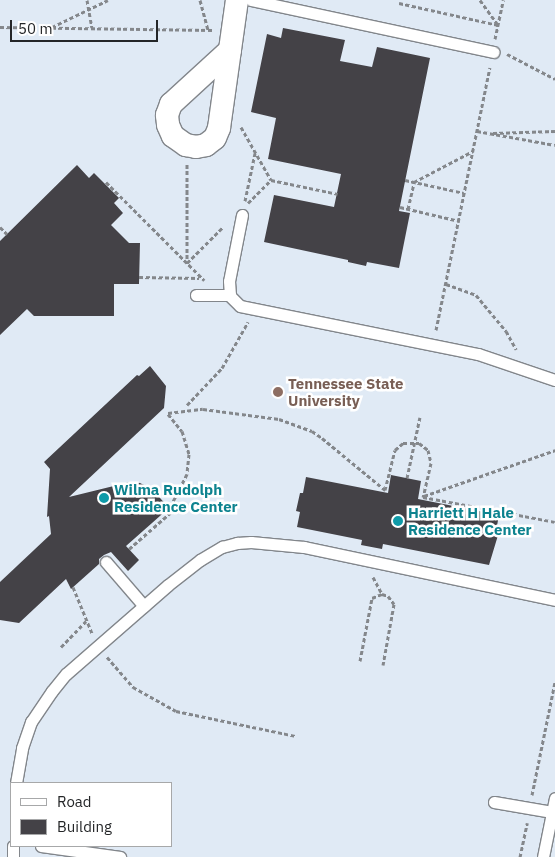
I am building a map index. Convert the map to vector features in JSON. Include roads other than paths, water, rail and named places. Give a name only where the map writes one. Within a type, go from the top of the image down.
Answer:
[{"type":"street","points":[[230,50],[171,104],[167,120],[173,136],[181,143],[191,147],[201,146],[210,142],[219,128],[225,98],[237,0]]},
{"type":"lane","points":[[251,0],[493,49]]},
{"type":"lane","points":[[224,294],[229,281],[243,211]]},
{"type":"lane","points":[[196,294],[224,294],[233,301],[252,309],[494,358],[555,380]]},
{"type":"lane","points":[[16,782],[24,741],[41,706],[66,674],[200,560],[237,543],[251,542],[304,547],[555,600]]},
{"type":"lane","points":[[106,562],[144,606]]},
{"type":"lane","points":[[544,857],[555,798]]},
{"type":"lane","points":[[494,802],[552,812]]},
{"type":"lane","points":[[46,847],[88,855],[120,857]]},
{"type":"place","name":"Tennessee State University","points":[[278,392]]},
{"type":"place","name":"Wilma Rudolph Residence Center","points":[[104,498]]},
{"type":"place","name":"Harriett H Hale Residence Center","points":[[398,521]]}]
